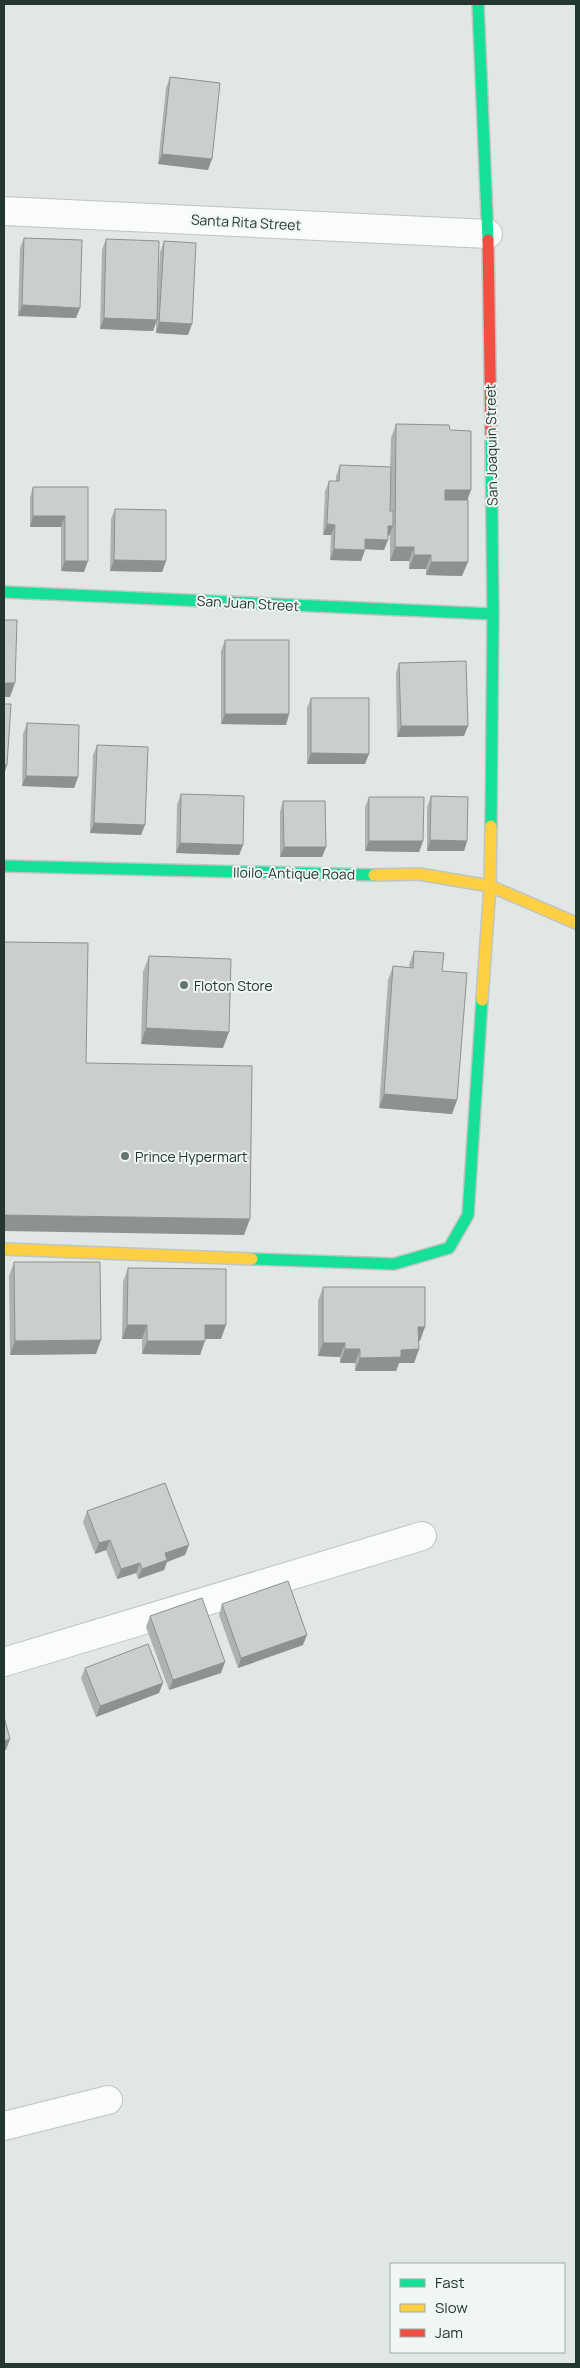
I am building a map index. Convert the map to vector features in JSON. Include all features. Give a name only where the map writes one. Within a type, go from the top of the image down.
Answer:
[{"type":"street","name":"San Joaquin Street","points":[[4,1250],[394,1264],[449,1248],[468,1215],[490,886],[493,614],[488,234],[478,4]]},
{"type":"street","name":"Santa Rita Street","points":[[4,210],[488,234]]},
{"type":"street","name":"San Juan Street","points":[[4,592],[493,614]]},
{"type":"street","name":"Iloilo-Antique Road","points":[[4,866],[344,875],[419,874],[490,886],[576,923]]},
{"type":"street","points":[[4,1662],[422,1536]]},
{"type":"street","points":[[4,2126],[108,2100]]},
{"type":"building","points":[[170,77],[220,83],[212,159],[162,154]]},
{"type":"building","points":[[24,238],[82,240],[80,308],[22,305]]},
{"type":"building","points":[[106,239],[159,241],[157,320],[104,318]]},
{"type":"building","points":[[164,241],[196,243],[192,324],[159,322]]},
{"type":"building","points":[[396,424],[449,425],[450,430],[471,431],[471,490],[445,490],[445,500],[468,500],[468,562],[431,562],[431,555],[414,555],[414,547],[395,547]]},
{"type":"building","points":[[340,465],[391,467],[390,511],[393,511],[393,526],[388,526],[388,540],[365,539],[365,550],[334,549],[335,525],[327,524],[329,481],[339,481]]},
{"type":"building","points":[[33,487],[88,487],[88,561],[65,561],[65,516],[33,516]]},
{"type":"building","points":[[115,509],[166,510],[166,561],[114,560]]},
{"type":"building","points":[[4,620],[17,620],[15,683],[4,683]]},
{"type":"building","points":[[225,640],[289,640],[289,714],[225,714]]},
{"type":"building","points":[[466,661],[468,726],[401,726],[399,663]]},
{"type":"building","points":[[311,698],[369,698],[369,754],[311,753]]},
{"type":"building","points":[[4,704],[11,704],[7,765],[4,765]]},
{"type":"building","points":[[27,723],[79,725],[78,777],[26,776]]},
{"type":"building","points":[[97,745],[148,747],[145,825],[94,823]]},
{"type":"building","points":[[181,794],[244,796],[243,845],[180,843]]},
{"type":"building","points":[[431,796],[468,797],[467,841],[430,840]]},
{"type":"building","points":[[369,797],[424,797],[423,841],[369,841]]},
{"type":"building","points":[[283,801],[325,801],[326,847],[284,847]]},
{"type":"building","name":"Prince Hypermart","points":[[4,942],[88,943],[86,1063],[252,1066],[250,1219],[4,1215]]},
{"type":"building","points":[[414,951],[444,953],[442,971],[467,973],[457,1100],[384,1094],[393,966],[413,968]]},
{"type":"building","points":[[149,956],[231,959],[229,1032],[146,1028]]},
{"type":"building","points":[[14,1262],[100,1262],[101,1340],[15,1341]]},
{"type":"building","points":[[128,1268],[226,1269],[226,1325],[205,1325],[205,1341],[147,1341],[147,1325],[127,1325]]},
{"type":"building","points":[[323,1287],[425,1287],[425,1327],[418,1327],[419,1349],[401,1350],[401,1357],[360,1358],[360,1349],[345,1349],[345,1343],[323,1343]]},
{"type":"building","points":[[165,1483],[189,1545],[165,1553],[167,1560],[142,1569],[140,1563],[121,1569],[110,1540],[99,1543],[87,1511]]},
{"type":"building","points":[[288,1581],[307,1635],[241,1658],[222,1604]]},
{"type":"building","points":[[202,1598],[225,1662],[173,1680],[150,1616]]},
{"type":"building","points":[[148,1644],[163,1683],[100,1706],[85,1668]]},
{"type":"building","points":[[4,1717],[10,1739],[4,1741]]},
{"type":"traffic: fast","points":[[478,4],[488,240]]},
{"type":"traffic: fast","points":[[491,434],[493,614],[491,826]]},
{"type":"traffic: fast","points":[[4,592],[493,614]]},
{"type":"traffic: fast","points":[[4,866],[374,875]]},
{"type":"traffic: fast","points":[[252,1259],[394,1264],[449,1248],[468,1215],[482,1000]]},
{"type":"traffic: slow","points":[[482,1000],[490,886],[491,826]]},
{"type":"traffic: slow","points":[[374,875],[419,874],[490,886],[576,923]]},
{"type":"traffic: slow","points":[[4,1249],[252,1259]]},
{"type":"traffic: jam","points":[[488,240],[491,434]]},
{"type":"place","name":"Floton Store","points":[[184,985]]},
{"type":"place","name":"Prince Hypermart","points":[[125,1156]]}]
